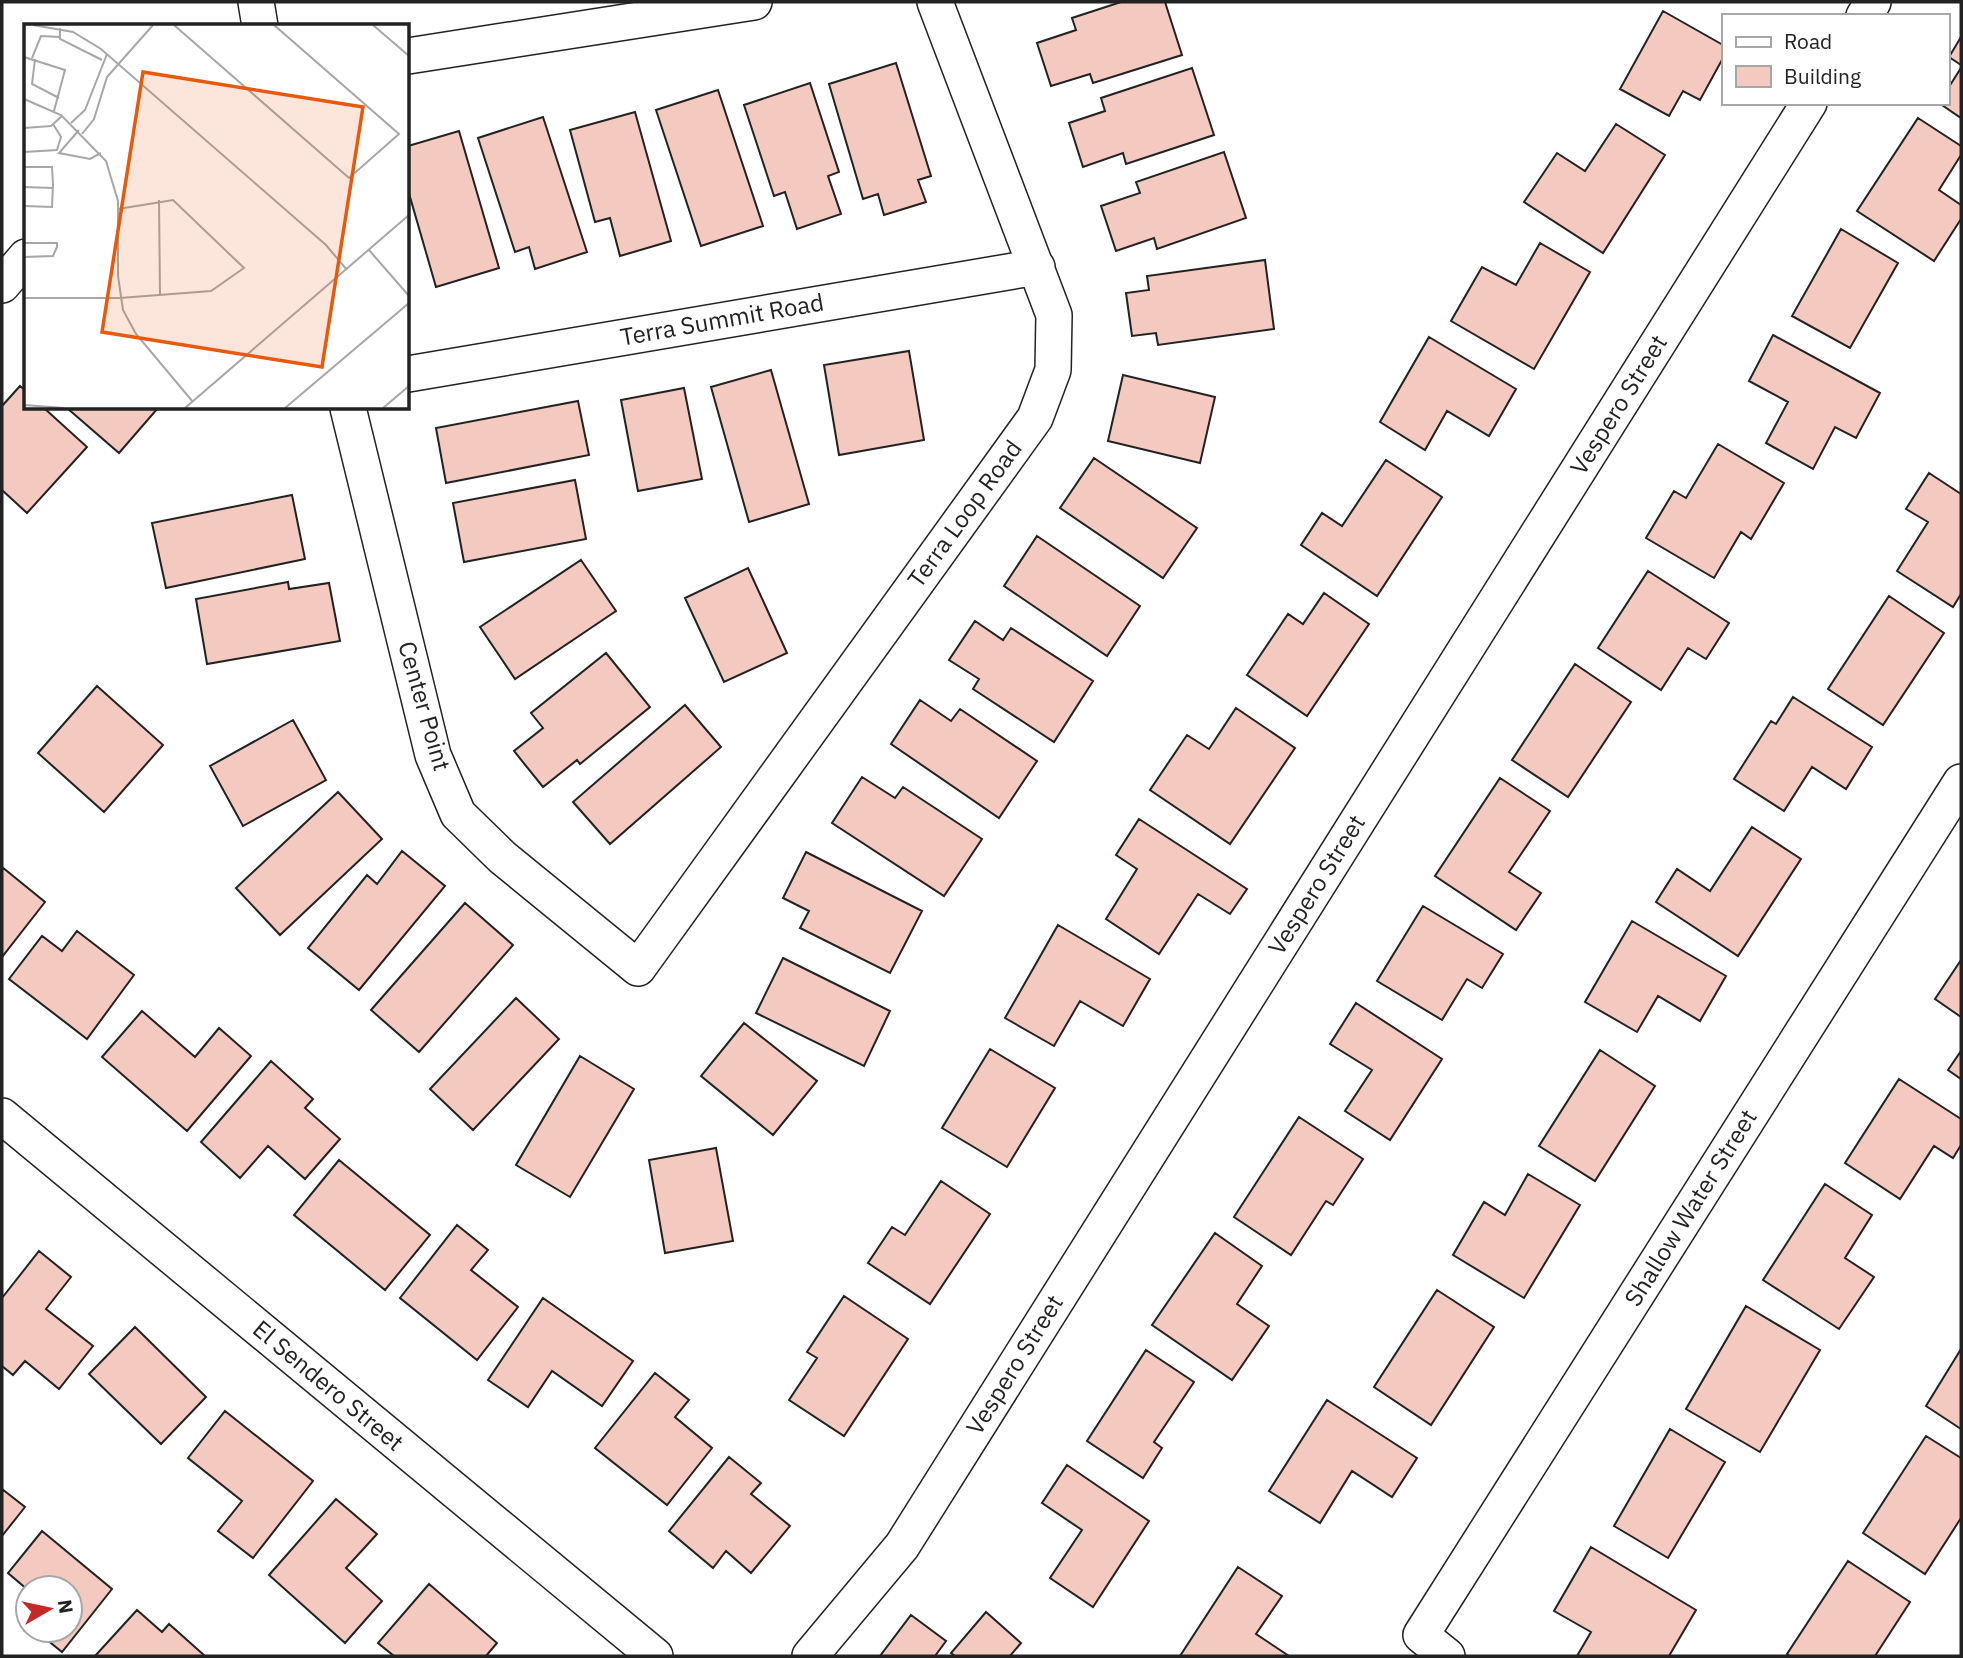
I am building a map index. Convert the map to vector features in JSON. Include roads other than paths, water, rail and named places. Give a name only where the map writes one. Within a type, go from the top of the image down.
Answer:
[{"type":"street","points":[[256,2],[260,24]]},
{"type":"street","points":[[410,56],[754,2]]},
{"type":"street","name":"Terra Loop Road","points":[[638,968],[1035,418],[1053,370],[1054,315],[935,2]]},
{"type":"street","name":"Vespero Street","points":[[810,1656],[902,1546],[1808,105]]},
{"type":"street","points":[[2,285],[24,259]]},
{"type":"street","name":"Terra Summit Road","points":[[410,374],[1037,267]]},
{"type":"street","name":"Center Point","points":[[348,410],[433,755],[458,814],[502,858],[638,968]]},
{"type":"street","name":"Shallow Water Street","points":[[1434,1646],[1961,782]]},
{"type":"street","name":"El Sendero Street","points":[[2,1116],[655,1656]]}]
